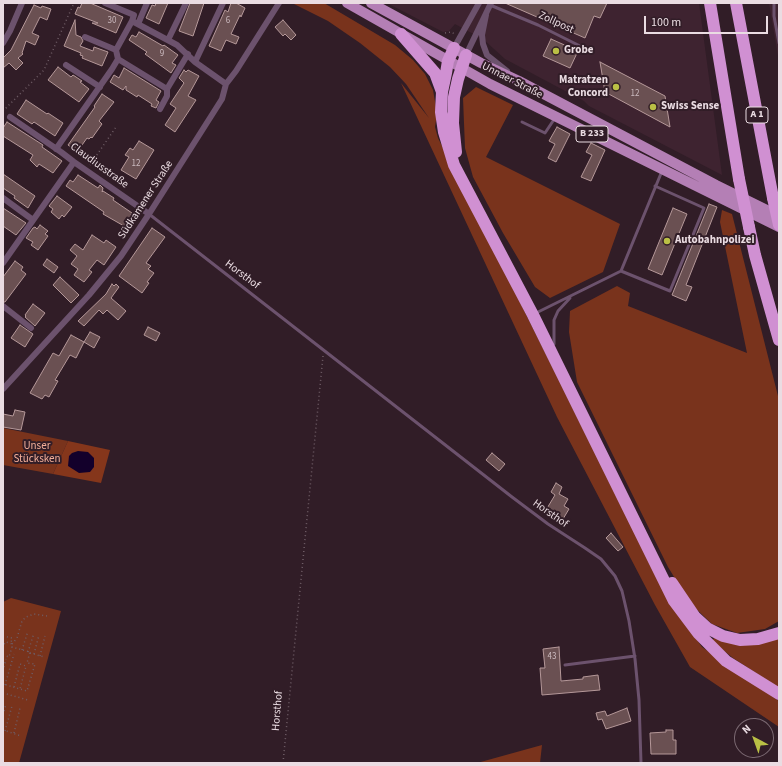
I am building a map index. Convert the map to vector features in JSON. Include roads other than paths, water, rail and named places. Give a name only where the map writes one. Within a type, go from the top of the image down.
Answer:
[{"type":"highway","points":[[710,3],[739,179],[755,255],[779,340]]},
{"type":"highway","name":"A 1","points":[[736,3],[779,226]]},
{"type":"highway","points":[[401,34],[435,73],[442,92]]},
{"type":"highway","points":[[454,48],[448,61],[442,92],[441,112],[444,132],[454,165],[554,344],[578,398],[673,586],[695,617],[708,628],[723,636],[740,640],[758,640],[779,633]]},
{"type":"highway","points":[[466,55],[454,97],[453,123],[455,149],[461,166],[536,313],[674,601],[698,633],[726,661],[779,694]]},
{"type":"main road","name":"Unnaer Straße","points":[[347,3],[461,69],[779,226]]},
{"type":"main road","name":"Unnaer Straße","points":[[371,3],[466,55],[519,80],[716,185],[779,216]]},
{"type":"street","points":[[3,43],[22,3]]},
{"type":"street","points":[[105,3],[134,15],[116,50],[118,59],[167,89]]},
{"type":"street","points":[[138,24],[147,3]]},
{"type":"street","points":[[168,40],[186,3]]},
{"type":"street","points":[[195,62],[224,3]]},
{"type":"street","name":"Südkamener Straße","points":[[3,389],[89,295],[121,256],[222,99],[226,84],[236,71],[279,3]]},
{"type":"street","points":[[454,48],[479,3]]},
{"type":"street","name":"Zollpost","points":[[466,55],[491,4]]},
{"type":"street","name":"Zollpost","points":[[486,15],[482,35],[483,44],[487,55],[519,80]]},
{"type":"street","points":[[132,21],[177,45],[195,62],[226,84]]},
{"type":"street","points":[[85,37],[116,50]]},
{"type":"street","points":[[160,109],[167,96],[167,89],[188,54]]},
{"type":"street","name":"Claudiusstraße","points":[[56,149],[112,70],[118,59]]},
{"type":"street","points":[[66,65],[100,87]]},
{"type":"street","name":"Claudiusstraße","points":[[10,117],[149,214]]},
{"type":"street","points":[[3,263],[74,162]]},
{"type":"street","points":[[3,198],[33,220]]},
{"type":"street","points":[[3,306],[30,328]]},
{"type":"lane","points":[[774,3],[774,16],[779,43]]},
{"type":"lane","name":"Zollpost","points":[[491,4],[590,50]]},
{"type":"lane","points":[[522,122],[545,133],[556,116]]},
{"type":"lane","points":[[536,313],[621,270],[663,169]]},
{"type":"lane","points":[[621,270],[670,291],[704,208],[655,186]]},
{"type":"lane","name":"Horsthof","points":[[149,214],[548,524],[585,548],[600,560],[615,576],[622,591],[635,656],[639,700],[641,763]]},
{"type":"lane","points":[[554,344],[554,320],[558,311],[574,295]]},
{"type":"lane","points":[[565,665],[635,656]]},
{"type":"place","name":"Grobe","points":[[556,51]]},
{"type":"place","name":"Matratzen Concord","points":[[616,87]]},
{"type":"place","name":"Swiss Sense","points":[[653,107]]},
{"type":"place","name":"Autobahnpolizei","points":[[667,241]]},
{"type":"park label","name":"Unser Stücksken","points":[[37,453]]}]
